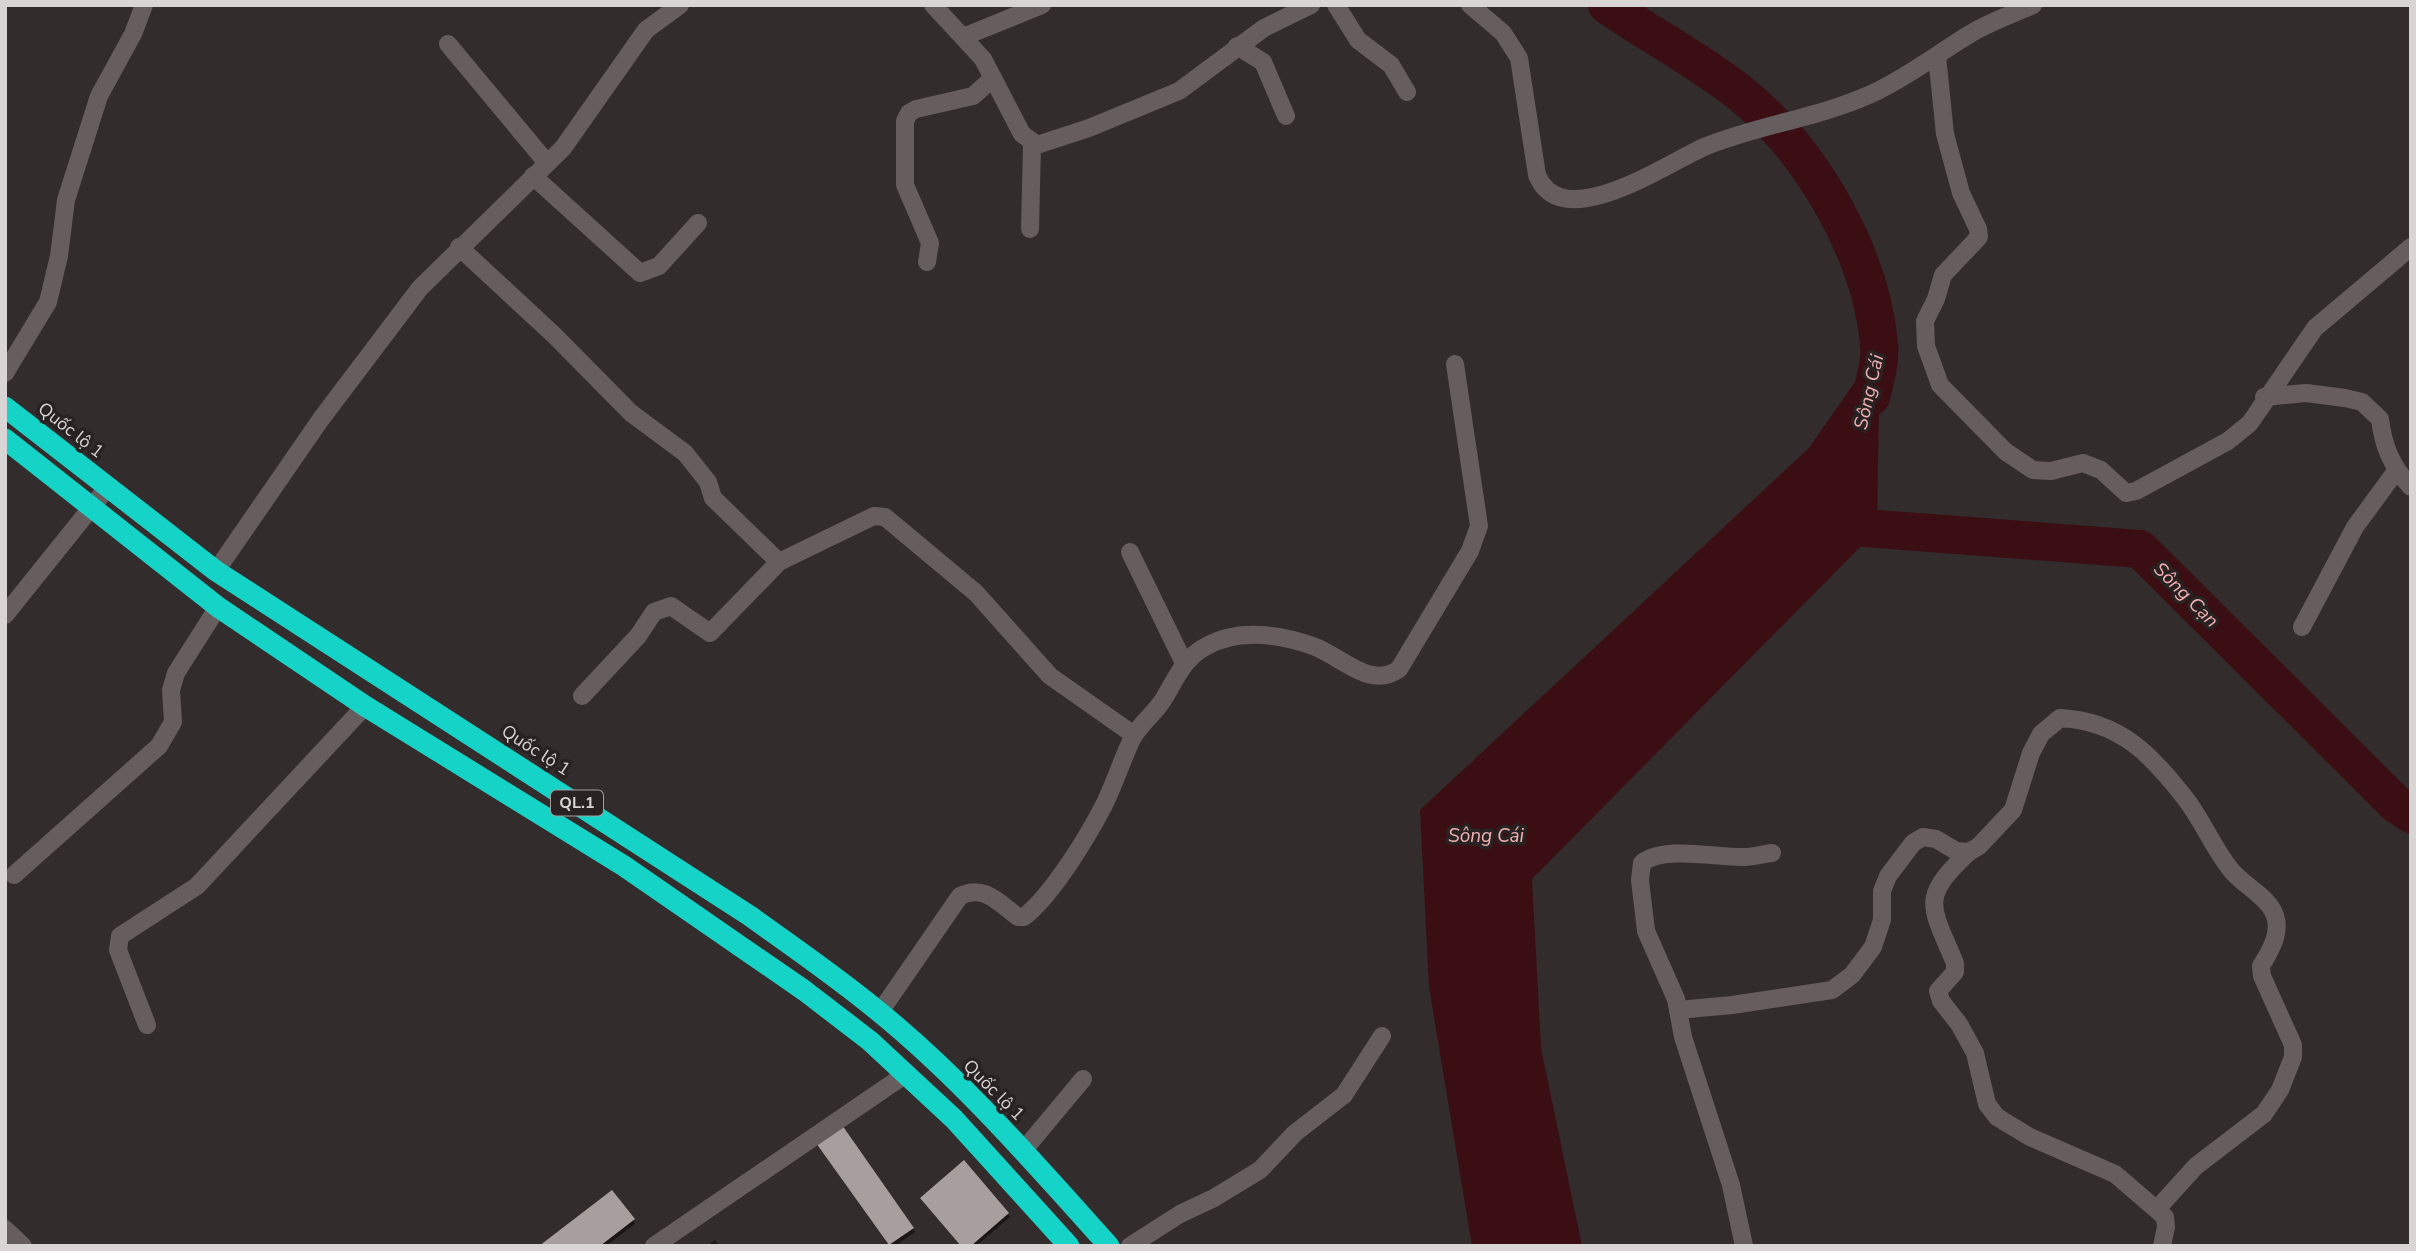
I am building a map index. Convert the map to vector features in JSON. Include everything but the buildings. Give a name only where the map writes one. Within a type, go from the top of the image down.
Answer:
[{"type":"highway","name":"Quốc lộ 1","points":[[5,407],[216,571],[750,916],[880,1012],[966,1091],[1109,1246]]},
{"type":"highway","name":"QL.1","points":[[5,439],[218,607],[365,706],[700,917],[805,991],[870,1041],[954,1119],[1069,1246]]},
{"type":"street","points":[[5,373],[48,302],[59,256],[66,200],[95,109],[104,83],[126,48],[144,5]]},
{"type":"street","points":[[216,571],[397,315],[459,247],[547,163],[578,129],[622,60],[646,30],[680,5]]},
{"type":"street","points":[[933,5],[983,59],[1022,134],[1032,144],[1044,144],[1165,98],[1264,28],[1311,5]]},
{"type":"street","points":[[963,37],[1042,5]]},
{"type":"street","points":[[1336,5],[1358,40],[1391,65],[1406,92]]},
{"type":"street","points":[[1470,5],[1503,33],[1519,58],[1536,174],[1550,195],[1563,199],[1603,194],[1705,147],[1869,95],[1973,32],[2033,5]]},
{"type":"street","points":[[448,44],[547,163]]},
{"type":"street","points":[[1237,46],[1262,62],[1286,116]]},
{"type":"street","points":[[1937,56],[1945,134],[1966,208],[1978,229],[1979,237],[1942,275],[1936,299],[1925,321],[1926,346],[1940,385],[2006,452],[2033,470],[2051,471],[2083,463],[2101,470],[2126,493],[2136,491],[2228,441],[2250,423],[2264,397],[2315,328],[2411,247]]},
{"type":"street","points":[[927,262],[930,243],[905,185],[905,121],[909,113],[916,110],[973,96],[993,78]]},
{"type":"street","points":[[1030,229],[1032,144]]},
{"type":"street","points":[[533,176],[639,272],[659,265],[698,223]]},
{"type":"street","points":[[459,247],[554,335],[631,412],[685,453],[708,482],[713,498],[779,562]]},
{"type":"street","points":[[880,1012],[960,896],[972,890],[982,891],[1018,917],[1024,917],[1035,909],[1103,806],[1134,735],[1162,703],[1184,663],[1203,648],[1222,638],[1277,636],[1315,647],[1377,677],[1390,675],[1399,669],[1470,551],[1479,526],[1455,364]]},
{"type":"street","points":[[2264,397],[2306,393],[2362,402],[2381,419],[2382,438],[2396,471],[2411,486]]},
{"type":"street","points":[[2302,627],[2355,527],[2396,471]]},
{"type":"street","points":[[5,615],[107,488]]},
{"type":"street","points":[[582,696],[638,636],[654,611],[671,606],[710,633],[779,562],[874,516],[885,517],[976,593],[1050,676],[1134,735]]},
{"type":"street","points":[[1130,552],[1184,663]]},
{"type":"street","points":[[14,875],[159,746],[173,722],[171,690],[176,673],[218,607]]},
{"type":"street","points":[[147,1025],[118,950],[120,936],[197,887],[365,706]]},
{"type":"street","points":[[2157,1209],[2196,1166],[2264,1114],[2289,1069],[2292,1045],[2266,988],[2260,965],[2272,949],[2277,927],[2273,912],[2230,869],[2189,803],[2144,751],[2110,727],[2060,718],[2041,734],[2031,753],[2013,810],[1979,846],[1945,874],[1934,892],[1933,905],[1955,962],[1955,972],[1938,991],[1941,1001],[1959,1024],[1975,1053],[1987,1104],[1997,1117],[2030,1137],[2115,1174],[2165,1217],[2162,1246]]},
{"type":"street","points":[[1678,1010],[1832,990],[1852,975],[1873,947],[1882,920],[1885,883],[1913,843],[1923,837],[1936,839],[1956,850],[1969,852]]},
{"type":"street","points":[[1744,1246],[1731,1185],[1683,1037],[1678,1010],[1665,970],[1646,931],[1640,880],[1642,863],[1649,857],[1693,853],[1747,857],[1772,853]]},
{"type":"street","points":[[1130,1246],[1180,1214],[1214,1198],[1260,1170],[1295,1133],[1344,1095],[1382,1036]]},
{"type":"street","points":[[654,1246],[905,1074]]},
{"type":"street","points":[[1023,1151],[1083,1079]]},
{"type":"street","points":[[5,1229],[23,1246]]},
{"type":"water","name":"Sông Cái","points":[[1880,346],[1877,530],[1532,879],[1541,1048],[1582,1246],[1472,1246],[1429,987],[1420,810],[1809,448]]},
{"type":"waterway","name":"Sông Cái","points":[[1607,5],[1713,73],[1745,97],[1794,147],[1815,176],[1851,241],[1874,310],[1879,350],[1871,397]]},
{"type":"waterway","name":"Sông Cạn","points":[[1825,525],[2140,549],[2396,804],[2411,814]]}]
